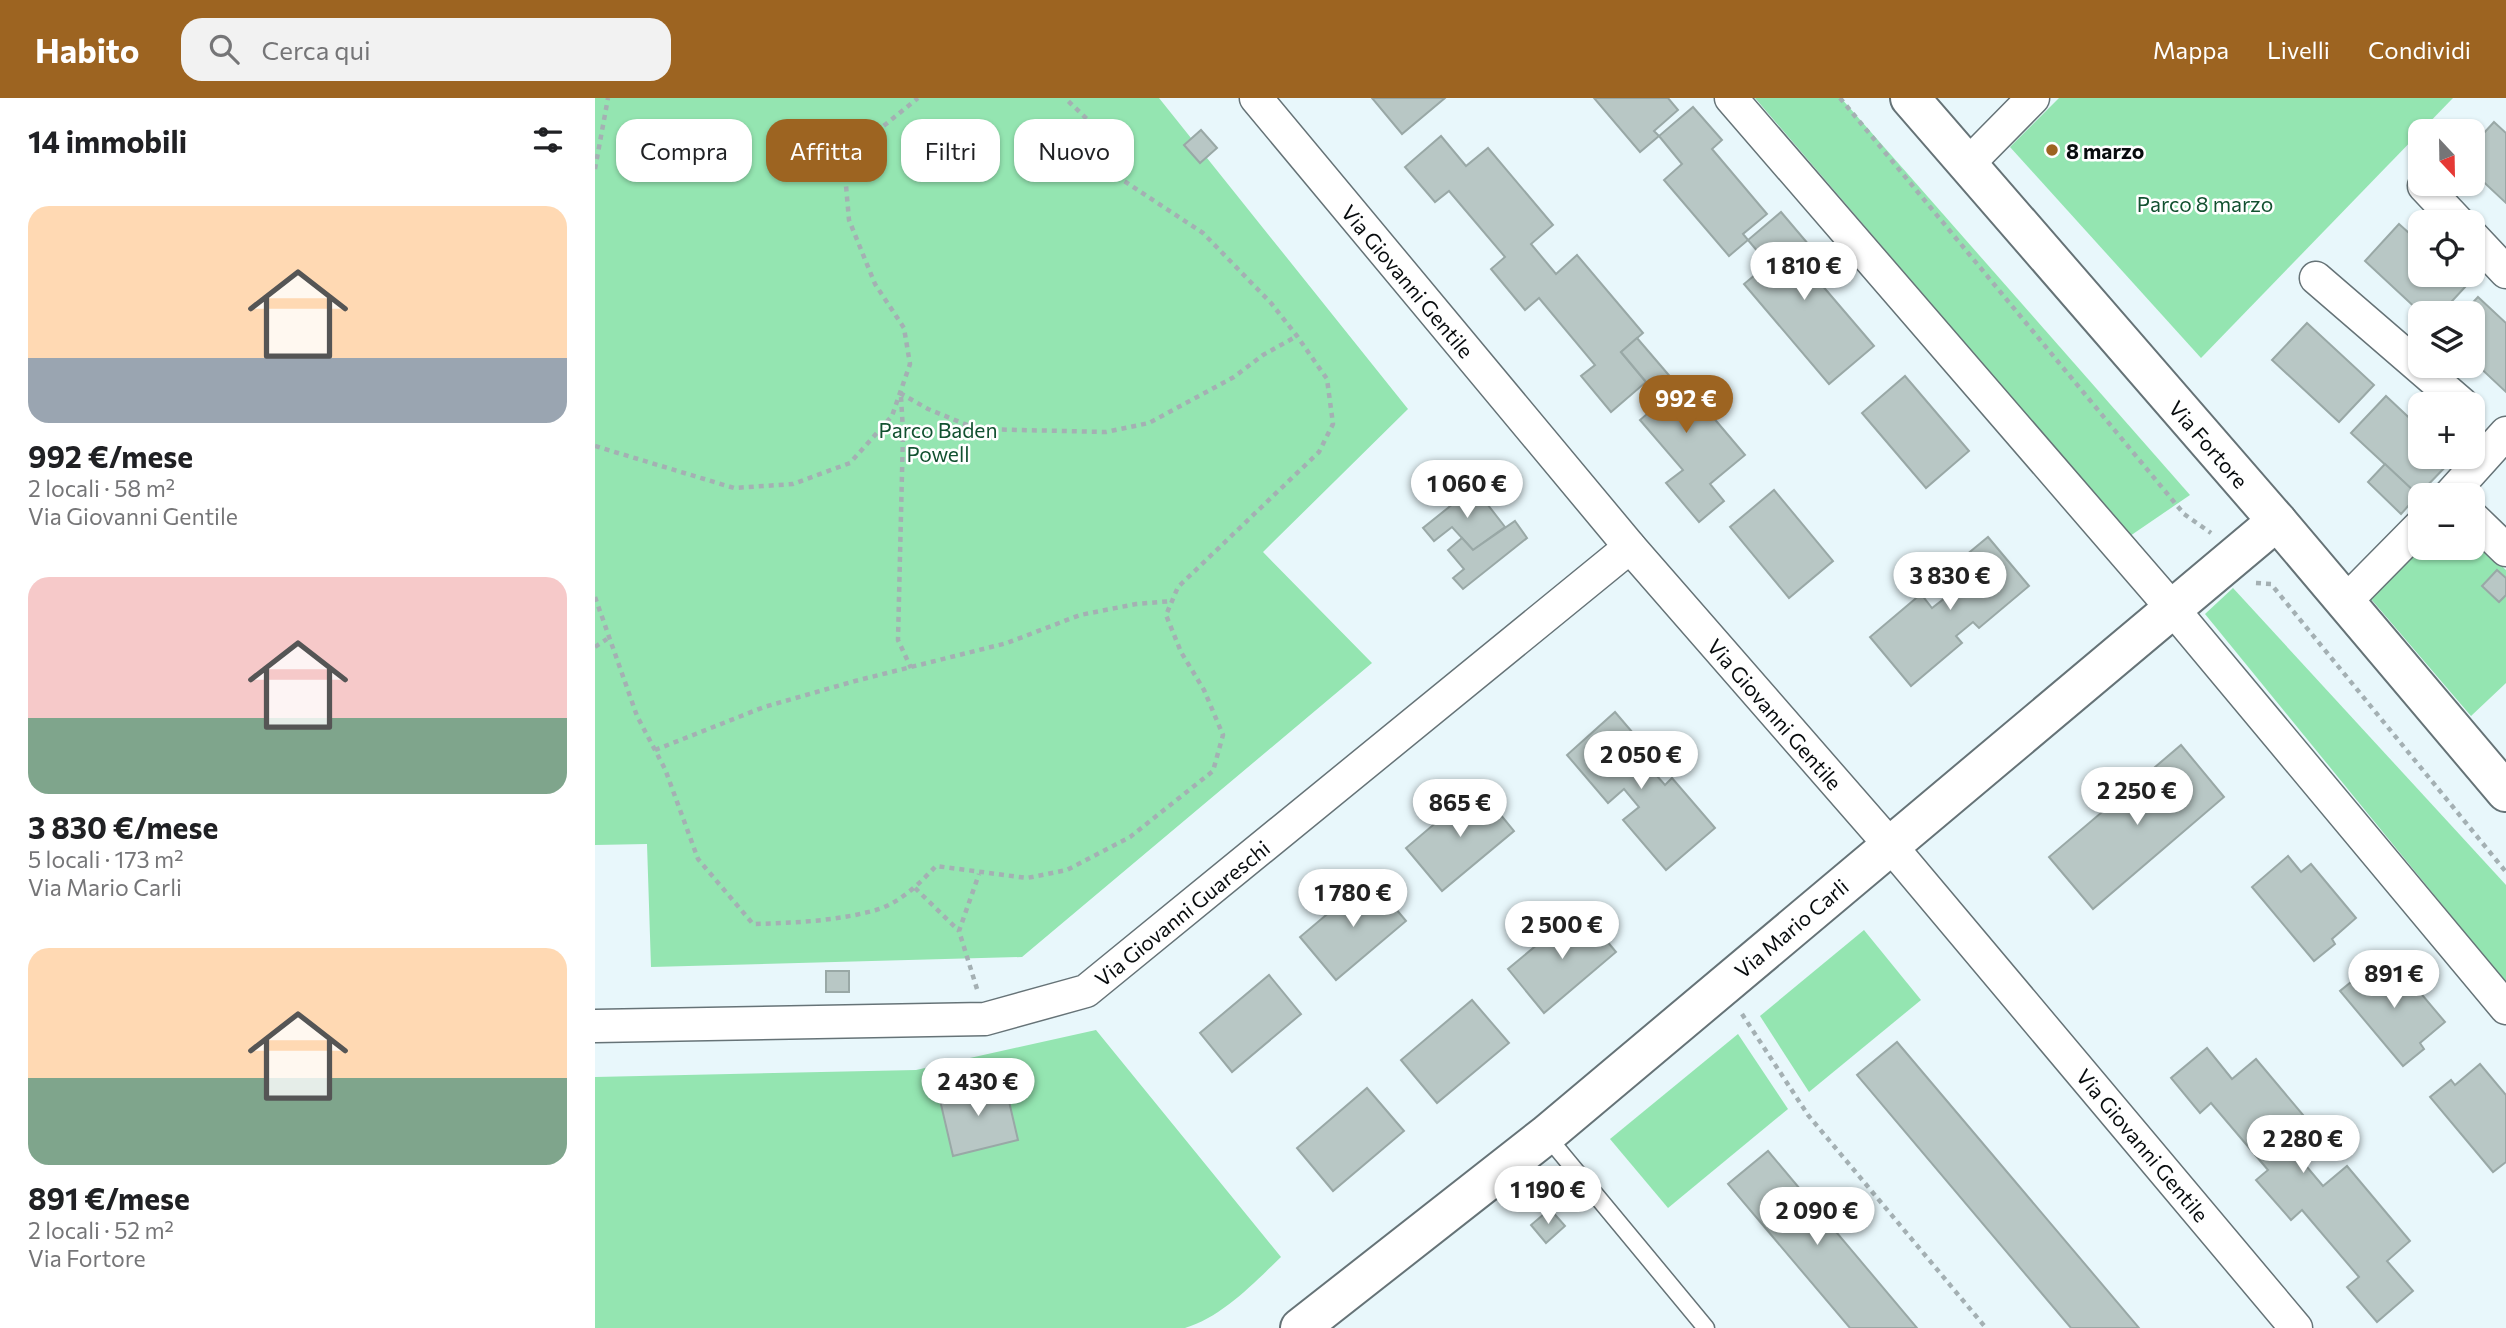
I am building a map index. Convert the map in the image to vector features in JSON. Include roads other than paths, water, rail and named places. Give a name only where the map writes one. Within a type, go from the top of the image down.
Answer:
[{"type":"street","name":"Via Giovanni Gentile","points":[[1256,98],[1630,547],[1890,845],[2296,1328]]},
{"type":"street","points":[[1731,98],[2172,608],[2506,1008]]},
{"type":"street","name":"Via Fortore","points":[[1910,98],[1966,166],[2277,521],[2506,792]]},
{"type":"street","points":[[1966,166],[2033,98]]},
{"type":"street","points":[[2433,196],[2447,210]]},
{"type":"street","points":[[2485,250],[2506,272]]},
{"type":"street","points":[[2316,278],[2448,392]]},
{"type":"street","points":[[2461,483],[2504,436],[2485,423]]},
{"type":"street","name":"Via Mario Carli","points":[[1300,1328],[1546,1135],[2277,521]]},
{"type":"street","points":[[2485,530],[2506,550]]},
{"type":"street","points":[[2344,603],[2408,538]]},
{"type":"street","name":"Via Giovanni Guareschi","points":[[595,1026],[985,1019],[1086,991],[1630,547]]},
{"type":"lane","points":[[1546,1135],[1706,1328]]},
{"type":"place","name":"8 marzo","points":[[2052,150]]},
{"type":"park label","name":"Parco 8 marzo","points":[[2205,203]]},
{"type":"park label","name":"Parco Baden Powell","points":[[938,441]]}]
